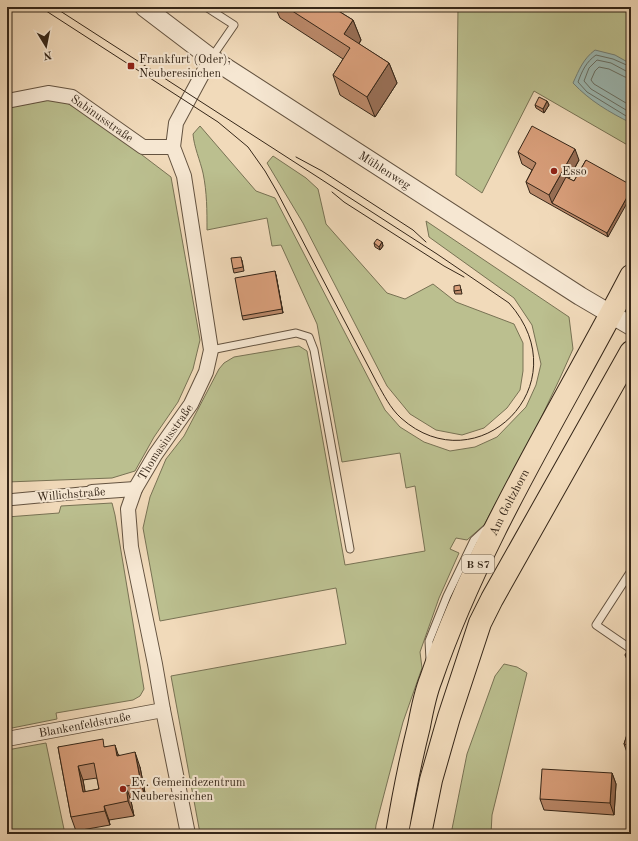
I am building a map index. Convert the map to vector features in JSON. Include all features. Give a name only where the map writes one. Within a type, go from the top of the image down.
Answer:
[{"type":"main road","name":"Am Goltzhorn","points":[[397,834],[406,777],[430,680],[456,611],[501,516],[631,276]]},
{"type":"main road","name":"B 87","points":[[420,834],[431,780],[480,623],[631,352]]},
{"type":"street","name":"Mühlenweg","points":[[144,7],[211,58],[580,296],[631,326]]},
{"type":"street","name":"Thomasiusstraße","points":[[188,834],[155,664],[130,546],[128,509],[135,489],[155,455],[191,404],[206,372],[211,350],[184,176],[173,147],[176,123],[211,58]]},
{"type":"street","name":"Sabinusstraße","points":[[7,101],[48,93],[72,97],[144,146],[173,147]]},
{"type":"street","name":"Willichstraße","points":[[7,500],[135,489]]},
{"type":"street","name":"Blankenfeldstraße","points":[[7,739],[163,710]]},
{"type":"lane","points":[[206,7],[234,25],[211,58]]},
{"type":"lane","points":[[211,350],[296,333],[309,337],[314,350],[350,549]]},
{"type":"lane","points":[[628,647],[596,625],[631,571]]},
{"type":"lane","points":[[591,834],[631,834]]},
{"type":"green space","points":[[458,7],[631,7],[631,147],[534,91],[482,193],[456,175]]},
{"type":"green space","points":[[48,100],[67,103],[96,120],[171,177],[200,340],[193,369],[178,402],[154,437],[135,471],[112,478],[7,482],[7,108]]},
{"type":"green space","points":[[200,126],[256,191],[275,198],[385,410],[400,427],[424,442],[450,451],[475,447],[497,437],[526,407],[536,385],[541,364],[532,325],[514,298],[429,237],[426,221],[569,317],[573,349],[531,439],[484,525],[467,540],[456,538],[450,549],[459,553],[439,598],[420,652],[422,668],[403,722],[376,825],[375,834],[201,834],[199,828],[171,676],[346,644],[336,588],[160,621],[143,528],[150,497],[166,459],[184,436],[219,369],[224,363],[234,357],[299,346],[307,351],[345,565],[425,551],[415,486],[406,488],[400,453],[342,462],[317,324],[281,245],[272,246],[267,218],[207,230],[204,180],[193,134]]},
{"type":"green space","points":[[273,156],[306,178],[318,189],[326,224],[387,293],[405,299],[433,284],[456,302],[514,324],[523,343],[523,371],[520,390],[507,408],[484,428],[462,435],[436,430],[410,414],[387,386],[303,223],[267,163]]},
{"type":"green space","points":[[112,503],[144,689],[140,696],[133,700],[56,713],[57,719],[7,729],[7,517],[59,513],[61,506]]},
{"type":"green space","points":[[504,664],[517,667],[527,673],[492,815],[491,834],[451,834],[467,754],[495,676]]},
{"type":"green space","points":[[46,743],[65,834],[7,834],[7,750]]},
{"type":"water","points":[[595,50],[615,55],[631,64],[631,123],[600,106],[573,83],[584,61]]},
{"type":"building","points":[[286,7],[332,7],[353,20],[344,34],[389,63],[367,97],[333,75],[350,48]]},
{"type":"building","points":[[539,97],[547,101],[543,109],[535,105]]},
{"type":"building","name":"Esso","points":[[532,126],[575,149],[549,195],[526,182],[536,163],[518,152]]},
{"type":"building","points":[[586,160],[631,185],[631,190],[607,233],[552,203],[566,177],[574,181]]},
{"type":"building","points":[[377,239],[382,242],[379,247],[374,243]]},
{"type":"building","points":[[241,257],[243,267],[233,269],[231,258]]},
{"type":"building","points":[[275,271],[282,309],[242,316],[235,278]]},
{"type":"building","points":[[460,285],[461,290],[454,291],[454,286]]},
{"type":"building","points":[[631,646],[631,659],[625,655]]},
{"type":"building","points":[[631,722],[631,746],[624,744]]},
{"type":"building","name":"Ev. Gemeindezentrum Neuberesinchen","points":[[103,739],[104,747],[115,745],[117,756],[135,752],[141,784],[126,786],[128,801],[104,806],[105,811],[71,817],[58,747]],"holes":[[[94,763],[99,789],[83,792],[78,766]]]},
{"type":"building","points":[[542,769],[612,773],[610,803],[540,799]]},
{"type":"tram line","points":[[40,7],[218,122],[248,147],[276,190],[377,383],[390,406],[401,418],[430,436],[460,440],[488,433],[511,417],[527,393],[534,365],[528,334],[509,303],[437,254],[54,7]]},
{"type":"tram line","points":[[296,157],[322,171],[413,230],[426,242]]},
{"type":"tram line","points":[[332,192],[344,202],[444,266],[464,277]]},
{"type":"place","name":"Frankfurt (Oder), Neuberesinchen","points":[[131,66]]},
{"type":"place","name":"Esso","points":[[554,171]]},
{"type":"place","name":"Ev. Gemeindezentrum Neuberesinchen","points":[[123,789]]}]
